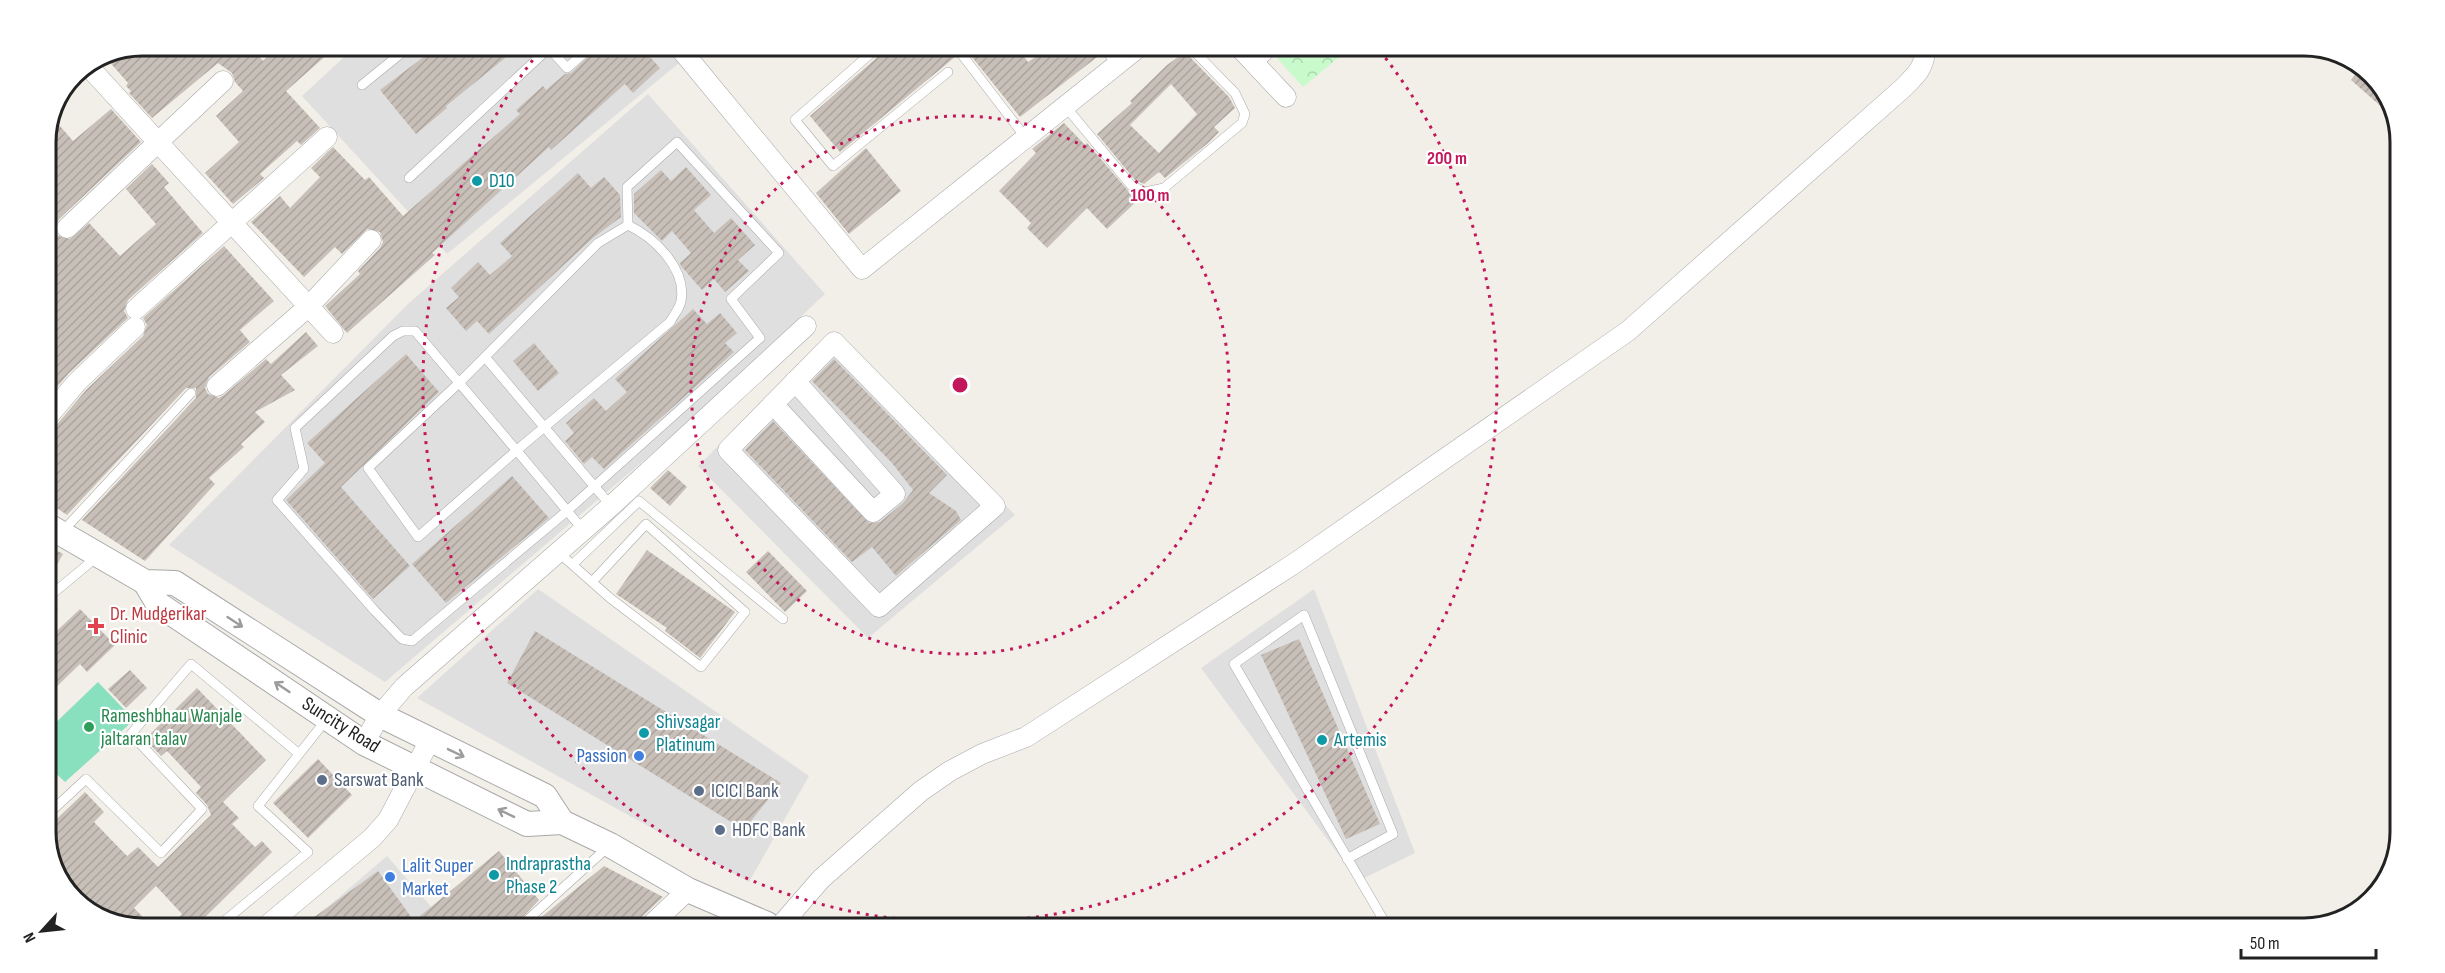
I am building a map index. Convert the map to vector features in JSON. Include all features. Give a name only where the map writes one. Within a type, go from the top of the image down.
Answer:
[{"type":"street","points":[[686,56],[862,269],[1128,56]]},
{"type":"street","points":[[1248,56],[1286,98]]},
{"type":"street","points":[[787,918],[821,879],[921,791],[950,771],[1026,736],[1295,562],[1628,331],[1920,72],[1925,56]]},
{"type":"street","points":[[94,70],[333,333]]},
{"type":"street","points":[[67,228],[223,81]]},
{"type":"street","points":[[56,407],[136,318],[232,221],[327,136]]},
{"type":"street","points":[[217,386],[308,306],[371,240]]},
{"type":"street","points":[[364,743],[380,715],[404,687],[565,558],[583,530],[762,369],[806,326]]},
{"type":"street","points":[[834,342],[995,506],[879,607],[728,450],[784,392],[834,342]]},
{"type":"street","points":[[762,369],[895,494],[873,512],[784,392]]},
{"type":"street","name":"Suncity Road","points":[[56,531],[145,582],[175,583],[380,715],[546,796],[562,822]]},
{"type":"street","name":"Suncity Road","points":[[145,582],[158,604],[364,743],[527,824],[562,822],[610,845],[688,890],[753,918]]},
{"type":"street","points":[[278,918],[372,838],[388,820],[430,740]]},
{"type":"street","points":[[658,918],[688,890]]},
{"type":"lane","points":[[362,85],[398,56]]},
{"type":"lane","points":[[409,178],[538,56]]},
{"type":"lane","points":[[556,56],[567,68],[581,56]]},
{"type":"lane","points":[[868,56],[795,120],[832,166],[948,72]]},
{"type":"lane","points":[[963,56],[1026,138]]},
{"type":"lane","points":[[1110,56],[1117,65]]},
{"type":"lane","points":[[1065,106],[1131,184],[1145,192],[1164,188],[1242,123],[1245,114],[1235,93],[1199,56]]},
{"type":"lane","points":[[1257,65],[1267,56]]},
{"type":"lane","points":[[583,530],[567,511],[517,450],[415,331],[403,331],[393,336],[295,428],[304,469],[277,500],[375,611],[402,639],[412,641],[567,511],[760,338],[730,299],[779,253],[677,142],[627,187],[628,225]]},
{"type":"lane","points":[[628,225],[647,234],[681,276],[681,303],[670,322],[544,430],[517,450],[418,537],[368,468],[459,383],[598,243],[628,225]]},
{"type":"lane","points":[[485,357],[544,430],[611,506]]},
{"type":"lane","points":[[56,526],[192,393]]},
{"type":"lane","points":[[592,582],[646,524],[746,612],[702,667],[592,582],[565,558],[639,501],[783,619]]},
{"type":"lane","points":[[56,591],[98,556]]},
{"type":"lane","points":[[1347,859],[1393,834],[1304,615],[1234,664],[1347,859],[1382,918]]},
{"type":"lane","points":[[56,807],[86,779],[161,853],[202,810],[131,734],[191,664],[298,753]]},
{"type":"lane","points":[[228,918],[308,852],[258,806],[327,718]]},
{"type":"lane","points":[[530,918],[610,845]]},
{"type":"shaded area","points":[[345,56],[673,56],[679,63],[447,254],[302,96]]},
{"type":"shaded area","points":[[648,94],[825,294],[677,432],[385,682],[169,545],[408,304]]},
{"type":"shaded area","points":[[834,332],[1015,515],[868,638],[698,466]]},
{"type":"shaded area","name":"Shivsagar Platinum","points":[[538,589],[809,776],[749,882],[417,698]]},
{"type":"shaded area","points":[[1314,589],[1415,853],[1358,881],[1201,668]]},
{"type":"shaded area","points":[[387,856],[441,918],[315,918]]},
{"type":"green space","points":[[1275,56],[1340,56],[1303,87]]},
{"type":"green space","name":"Rameshbhau Wanjale jaltaran talav","points":[[98,682],[134,720],[65,782],[56,773],[56,722]]},
{"type":"building","points":[[142,56],[259,56],[263,61],[268,56],[326,56],[286,91],[320,128],[301,145],[297,141],[260,174],[264,178],[233,204],[205,173],[239,142],[216,116],[243,91],[235,82],[232,73],[218,63],[152,118],[129,93],[131,91],[126,86],[128,83],[109,62],[125,57]]},
{"type":"building","points":[[425,56],[508,56],[446,106],[447,108],[416,134],[380,90]]},
{"type":"building","points":[[589,56],[649,56],[660,68],[633,93],[625,84],[551,150],[549,147],[432,253],[435,255],[347,333],[325,306],[360,274],[358,271],[380,248],[383,242],[380,232],[367,229],[342,254],[335,247],[304,277],[251,222],[280,196],[290,208],[320,177],[311,168],[333,147],[365,180],[369,177],[403,216],[520,114],[516,110],[543,86],[546,90],[565,74],[571,73]]},
{"type":"building","points":[[879,56],[955,57],[840,152],[810,116]]},
{"type":"building","points":[[971,56],[1024,56],[1028,62],[1037,56],[1098,56],[1020,117]]},
{"type":"building","points":[[1179,56],[1189,56],[1229,97],[1235,108],[1214,127],[1219,132],[1208,143],[1165,178],[1159,172],[1144,184],[1135,180],[1097,134],[1132,103],[1130,101],[1167,65]],"holes":[[[1171,84],[1197,114],[1159,153],[1130,125]]]},
{"type":"building","points":[[2356,73],[2372,89],[2382,108],[2351,80]]},
{"type":"building","points":[[111,109],[141,142],[56,224],[58,123],[73,141]]},
{"type":"building","points":[[1064,123],[1085,145],[1087,143],[1137,201],[1107,229],[1087,208],[1047,248],[1027,228],[1031,223],[999,191],[1036,153],[1032,149]]},
{"type":"building","points":[[866,148],[901,191],[849,234],[816,193]]},
{"type":"building","points":[[152,164],[169,183],[164,187],[203,233],[128,300],[124,311],[128,318],[56,388],[56,229],[58,236],[70,239],[89,223],[120,256],[156,224],[126,189]]},
{"type":"building","points":[[686,167],[711,195],[694,210],[714,233],[731,218],[755,245],[738,260],[749,271],[725,292],[714,279],[702,290],[681,266],[680,263],[691,253],[672,231],[662,241],[634,213],[634,194],[661,170],[671,181]]},
{"type":"building","points":[[578,173],[591,188],[604,177],[620,195],[621,217],[593,238],[489,334],[477,321],[466,331],[446,308],[459,297],[451,288],[478,262],[490,275],[512,256],[500,243]]},
{"type":"building","points":[[224,246],[274,301],[240,330],[250,342],[209,377],[205,388],[208,394],[219,398],[224,395],[266,359],[271,364],[306,332],[318,346],[281,375],[295,390],[255,412],[265,422],[241,444],[244,447],[209,478],[215,484],[145,561],[82,520],[196,398],[196,388],[186,388],[67,515],[56,508],[56,426],[86,390],[143,336],[147,325],[143,318]]},
{"type":"building","points":[[693,309],[707,324],[720,313],[737,333],[725,343],[734,352],[604,469],[592,457],[584,464],[565,441],[574,433],[566,423],[594,398],[606,411],[627,392],[615,379]]},
{"type":"building","points":[[534,343],[559,373],[538,391],[513,361]]},
{"type":"building","points":[[406,354],[439,392],[341,487],[410,566],[373,599],[286,500],[325,463],[307,443]]},
{"type":"building","points":[[834,359],[947,475],[929,493],[956,511],[961,520],[896,576],[872,547],[852,562],[745,450],[773,421],[869,523],[880,522],[903,503],[913,490],[892,463],[812,381]]},
{"type":"building","points":[[668,470],[687,487],[670,506],[650,488]]},
{"type":"building","points":[[512,476],[549,518],[446,603],[412,564]]},
{"type":"building","points":[[56,550],[63,554],[56,566]]},
{"type":"building","points":[[647,550],[735,612],[700,658],[665,631],[667,628],[616,594]]},
{"type":"building","points":[[768,551],[807,591],[785,612],[746,572]]},
{"type":"building","points":[[80,609],[115,645],[87,672],[80,664],[56,687],[56,632]]},
{"type":"building","name":"Shivsagar Platinum","points":[[535,631],[781,783],[744,830],[507,683]]},
{"type":"building","name":"Artemis","points":[[1299,639],[1380,824],[1346,839],[1261,655]]},
{"type":"building","points":[[130,670],[147,688],[126,708],[108,689]]},
{"type":"building","points":[[197,688],[266,760],[223,802],[239,818],[232,824],[255,847],[262,841],[272,852],[204,918],[178,918],[182,914],[156,886],[134,908],[144,918],[114,913],[89,900],[73,884],[58,854],[56,820],[85,792],[104,812],[94,822],[127,856],[138,847],[158,867],[211,815],[207,805],[196,793],[201,787],[167,751],[161,756],[145,739]]},
{"type":"building","points":[[318,759],[352,795],[308,838],[273,803]]},
{"type":"building","name":"Indraprastha Phase 2","points":[[499,851],[539,900],[522,918],[418,918]]},
{"type":"building","points":[[604,866],[663,897],[640,918],[540,918]]},
{"type":"building","name":"Indraprastha Phase 2","points":[[378,871],[412,918],[313,918]]},
{"type":"place","name":"D10","points":[[477,181]]},
{"type":"place","name":"Dr. Mudgerikar Clinic","points":[[96,626]]},
{"type":"place","name":"Rameshbhau Wanjale jaltaran talav","points":[[89,727]]},
{"type":"place","name":"Shivsagar Platinum","points":[[644,733]]},
{"type":"place","name":"Artemis","points":[[1322,740]]},
{"type":"place","name":"Passion","points":[[639,756]]},
{"type":"place","name":"Sarswat Bank","points":[[322,780]]},
{"type":"place","name":"ICICI Bank","points":[[699,791]]},
{"type":"place","name":"HDFC Bank","points":[[720,830]]},
{"type":"place","name":"Indraprastha Phase 2","points":[[494,875]]},
{"type":"place","name":"Lalit Super Market","points":[[390,877]]}]
